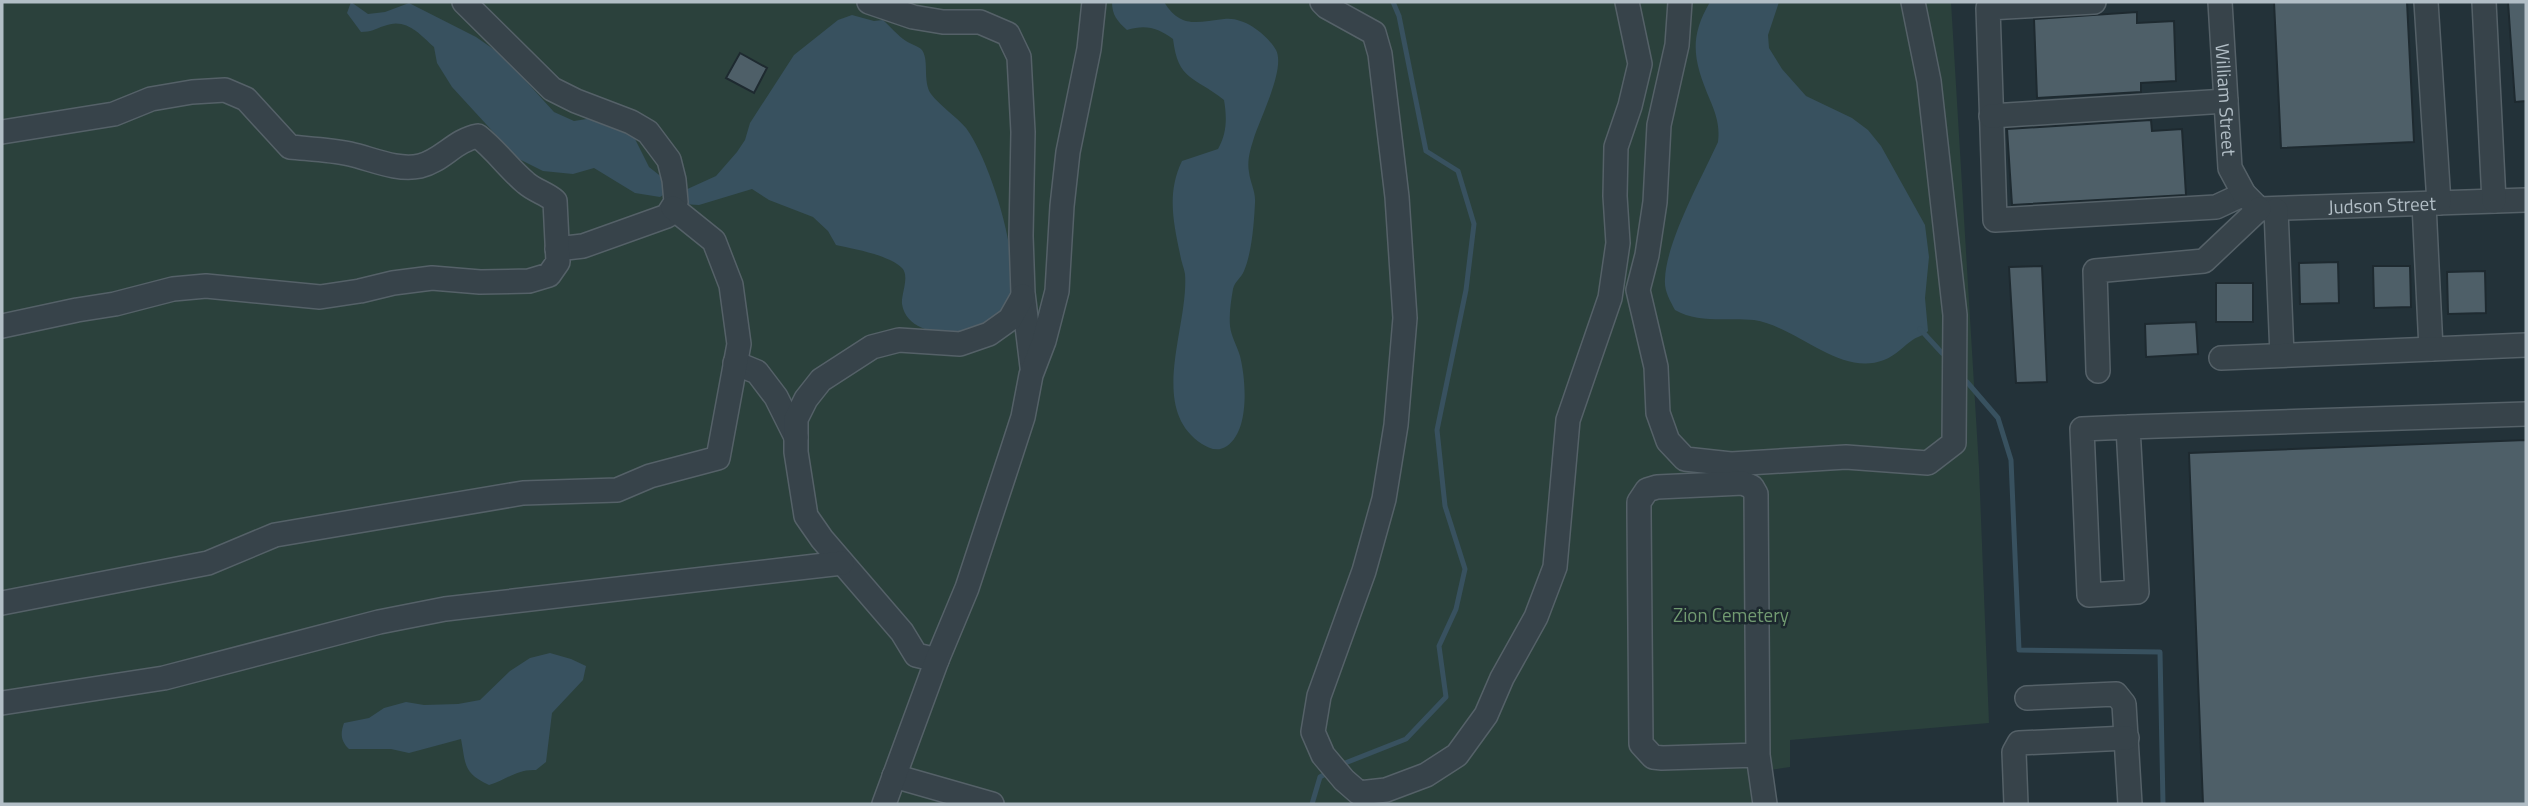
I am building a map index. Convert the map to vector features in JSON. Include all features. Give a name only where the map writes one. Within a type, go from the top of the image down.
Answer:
[{"type":"street","points":[[464,2],[552,89],[631,122],[648,132],[669,160],[677,202],[667,216],[583,246],[557,249]]},
{"type":"street","points":[[869,2],[913,17],[943,22],[980,22],[1008,34],[1019,57],[1023,132],[1023,296],[1032,370]]},
{"type":"street","points":[[884,804],[937,660],[967,588],[1023,417],[1032,370],[1044,341],[1057,291],[1068,152],[1089,49],[1094,2]]},
{"type":"street","points":[[1322,2],[1374,33],[1380,54],[1397,197],[1405,318],[1396,425],[1384,499],[1364,570],[1319,696],[1313,732],[1326,759],[1341,778],[1359,793],[1386,790],[1426,775],[1457,755],[1486,715],[1502,678],[1536,617],[1555,566],[1568,420],[1610,298],[1618,243],[1616,148],[1640,64],[1627,2]]},
{"type":"street","points":[[1679,2],[1677,46],[1659,125],[1655,202],[1647,255],[1638,290],[1656,366],[1658,413],[1668,441],[1685,458],[1731,464],[1846,457],[1928,463],[1954,443],[1955,315],[1929,81],[1913,2]]},
{"type":"street","points":[[2094,2],[1988,8],[1995,220],[2260,204]]},
{"type":"street","name":"William Street","points":[[2220,2],[2230,168],[2260,204]]},
{"type":"street","points":[[2426,2],[2432,204],[2431,349]]},
{"type":"street","points":[[2484,2],[2494,201]]},
{"type":"street","points":[[2,132],[114,114],[151,99],[225,90],[246,99],[290,147],[349,154],[392,166],[420,166],[464,138],[478,136],[493,147],[527,184],[555,201],[558,262],[549,275],[529,281],[480,282],[432,278],[393,282],[360,291],[320,297],[206,286],[173,289],[115,304],[2,326]]},
{"type":"street","points":[[1992,116],[2226,101]]},
{"type":"street","name":"Judson Street","points":[[2260,204],[2432,204],[2526,200]]},
{"type":"street","points":[[2260,204],[2281,355]]},
{"type":"street","points":[[2098,371],[2095,271],[2204,261],[2260,204]]},
{"type":"street","points":[[2,603],[208,563],[275,535],[523,493],[617,490],[650,476],[718,457],[739,344],[731,285],[714,241],[673,208]]},
{"type":"street","points":[[937,660],[916,655],[902,632],[842,563],[806,516],[797,464],[796,419],[806,399],[821,380],[872,347],[899,340],[960,344],[989,334],[1010,319],[1023,296]]},
{"type":"street","points":[[2221,358],[2526,345]]},
{"type":"street","points":[[735,363],[757,372],[776,397],[796,437]]},
{"type":"street","points":[[2128,427],[2137,592],[2089,595],[2082,429],[2128,427],[2526,414]]},
{"type":"street","points":[[1758,755],[1662,758],[1653,757],[1641,744],[1639,502],[1647,490],[1657,487],[1743,483],[1752,486],[1756,494],[1758,755],[1765,804]]},
{"type":"street","points":[[2,703],[164,678],[379,622],[445,609],[842,563]]},
{"type":"street","points":[[2027,698],[2116,694],[2124,704],[2130,804]]},
{"type":"street","points":[[2016,804],[2014,752],[2019,743],[2127,738]]},
{"type":"street","points":[[894,776],[992,804]]},
{"type":"green space","name":"Zion Cemetery","points":[[2,2],[1951,2],[1979,468],[1989,723],[1790,740],[1790,767],[1770,770],[1773,804],[2,804]]},
{"type":"water","points":[[351,2],[368,14],[385,12],[409,3],[476,37],[502,55],[554,112],[574,121],[593,118],[632,133],[649,167],[668,182],[669,191],[660,197],[635,193],[594,168],[573,174],[543,171],[517,158],[452,87],[437,63],[434,47],[405,25],[392,24],[361,32],[347,13]]},
{"type":"water","points":[[1112,2],[1164,2],[1170,11],[1190,22],[1239,20],[1254,27],[1276,50],[1278,59],[1275,82],[1250,152],[1248,168],[1255,199],[1249,255],[1244,271],[1233,289],[1230,307],[1231,330],[1244,378],[1243,417],[1234,439],[1220,449],[1202,444],[1186,429],[1177,410],[1174,365],[1185,295],[1185,274],[1175,230],[1173,195],[1182,161],[1218,149],[1226,125],[1224,100],[1183,70],[1175,53],[1173,39],[1152,28],[1127,30],[1116,18]]},
{"type":"water","points":[[1710,2],[1779,2],[1768,35],[1769,48],[1782,69],[1806,96],[1852,118],[1868,130],[1881,146],[1925,225],[1929,257],[1925,298],[1928,331],[1889,358],[1868,363],[1851,362],[1835,357],[1770,324],[1754,320],[1694,317],[1675,310],[1671,303],[1665,283],[1671,247],[1718,142],[1717,120],[1700,74],[1696,51],[1698,28]]},
{"type":"water","points":[[852,15],[874,21],[883,20],[903,39],[921,49],[925,58],[928,89],[966,128],[985,163],[994,187],[1012,262],[1013,284],[1010,301],[997,317],[967,332],[942,333],[916,325],[905,313],[902,304],[904,271],[896,263],[880,256],[836,245],[828,231],[813,217],[769,200],[752,189],[699,205],[682,204],[683,191],[716,176],[737,152],[745,140],[750,123],[794,55],[838,20]]},
{"type":"water","points":[[550,653],[586,666],[583,680],[552,713],[546,762],[536,770],[517,773],[489,785],[470,772],[465,762],[461,739],[409,753],[391,749],[349,749],[343,740],[344,723],[369,718],[384,708],[406,702],[424,705],[480,700],[510,671],[530,658]]},
{"type":"building","points":[[2274,2],[2407,2],[2414,142],[2281,148]]},
{"type":"building","points":[[2508,2],[2526,2],[2526,101],[2515,102]]},
{"type":"building","points":[[2137,12],[2137,23],[2174,21],[2176,81],[2141,83],[2141,92],[2037,98],[2034,19]]},
{"type":"building","points":[[740,53],[767,68],[754,93],[726,78]]},
{"type":"building","points":[[2151,120],[2152,131],[2182,129],[2186,195],[2012,205],[2007,129]]},
{"type":"building","points":[[2338,262],[2339,303],[2300,304],[2299,263]]},
{"type":"building","points":[[2042,266],[2047,382],[2016,383],[2009,267]]},
{"type":"building","points":[[2373,266],[2410,266],[2411,307],[2374,308]]},
{"type":"building","points":[[2485,271],[2486,313],[2448,314],[2447,272]]},
{"type":"building","points":[[2216,283],[2253,283],[2253,322],[2216,322]]},
{"type":"building","points":[[2196,322],[2198,354],[2146,357],[2145,324]]},
{"type":"building","points":[[2526,440],[2526,804],[2203,804],[2189,453]]},
{"type":"waterway","points":[[1340,765],[1406,739],[1446,697],[1439,646],[1456,609],[1465,569],[1445,506],[1437,430],[1466,290],[1474,224],[1458,171],[1426,151],[1399,16],[1393,2]]},
{"type":"waterway","points":[[1920,329],[1942,353]]},
{"type":"waterway","points":[[1967,382],[1998,418],[2011,460],[2019,650],[2160,652],[2163,804]]},
{"type":"waterway","points":[[1312,804],[1320,777],[1329,772]]}]
